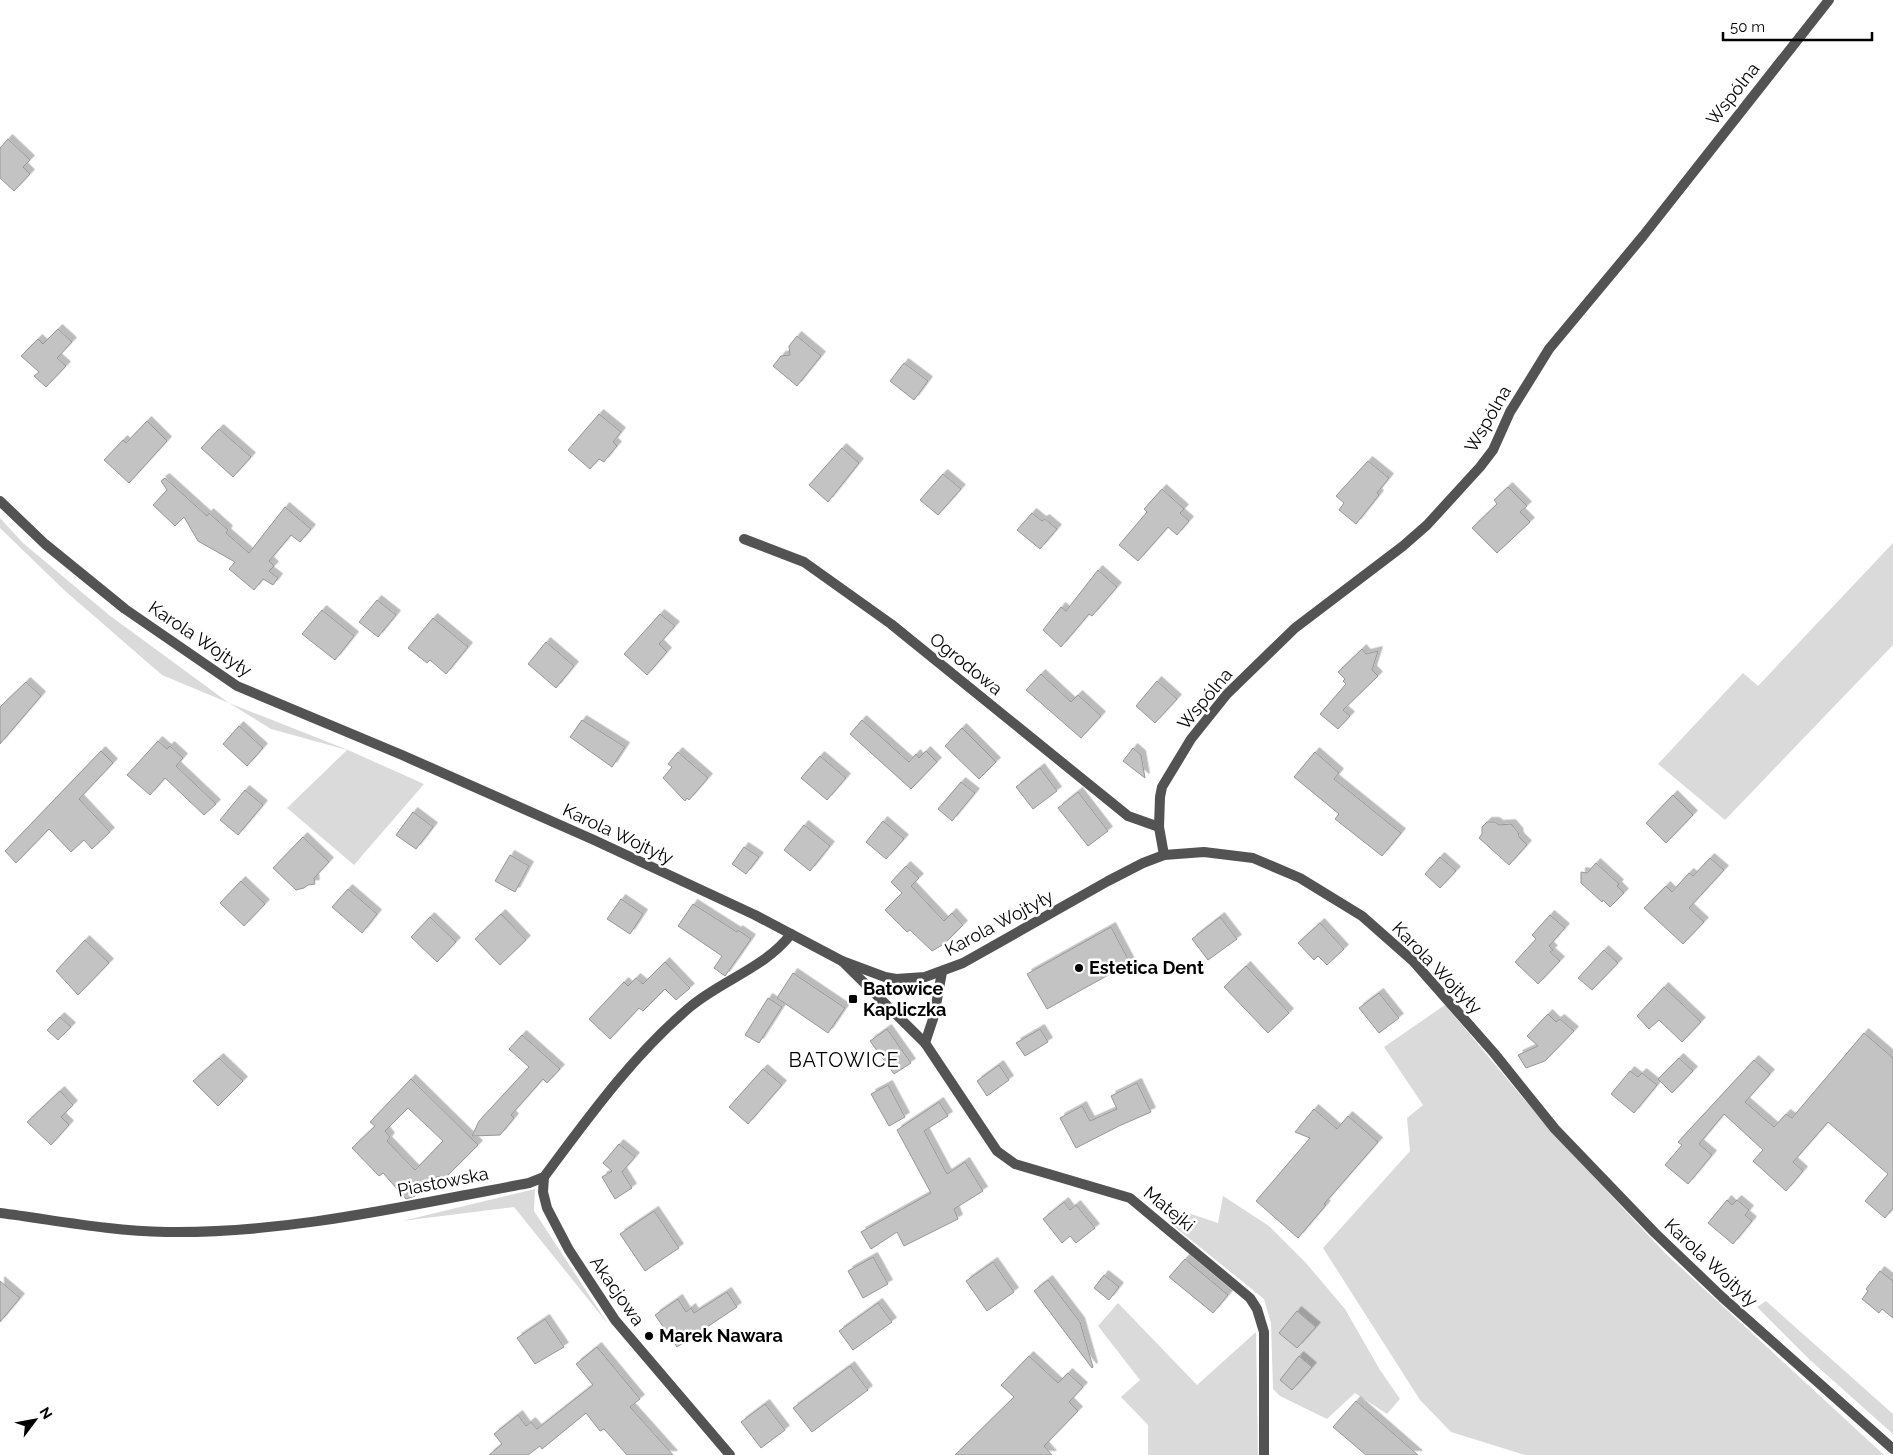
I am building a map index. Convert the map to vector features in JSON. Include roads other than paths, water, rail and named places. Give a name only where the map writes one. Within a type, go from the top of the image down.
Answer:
[{"type":"street","name":"Wspólna","points":[[1164,855],[1159,827],[1162,787],[1192,739],[1227,694],[1295,628],[1403,546],[1427,524],[1480,467],[1493,450],[1510,412],[1549,349],[1643,236],[1829,0]]},
{"type":"street","name":"Karola Wojtyły","points":[[0,501],[45,544],[111,598],[237,686],[402,755],[594,840],[870,973],[896,979],[925,977],[942,972],[1009,939],[1134,867],[1164,855],[1204,852],[1253,858],[1300,878],[1341,902],[1388,938],[1413,962],[1494,1053],[1555,1129],[1655,1233],[1722,1296],[1893,1448]]},
{"type":"street","name":"Ogrodowa","points":[[744,540],[804,562],[891,624],[1128,816],[1159,827]]},
{"type":"street","points":[[544,1177],[613,1087],[680,1016],[705,996],[772,955],[791,934]]},
{"type":"street","name":"Matejki","points":[[842,961],[925,1043],[997,1151],[1015,1164],[1130,1198],[1250,1298],[1257,1309],[1264,1332],[1264,1455]]},
{"type":"street","points":[[925,1043],[934,1016],[942,972]]},
{"type":"street","name":"Piastowska","points":[[0,1213],[150,1232],[260,1229],[451,1198],[529,1183],[544,1177]]},
{"type":"street","name":"Akacjowa","points":[[544,1177],[543,1192],[547,1208],[569,1250],[615,1320],[730,1455]]},
{"type":"place","name":"Estetica Dent","points":[[1079,968]]},
{"type":"place","name":"Batowice Kapliczka","points":[[853,999]]},
{"type":"place","name":"Marek Nawara","points":[[649,1336]]},
{"type":"district","name":"BATOWICE","points":[[844,1060]]}]
